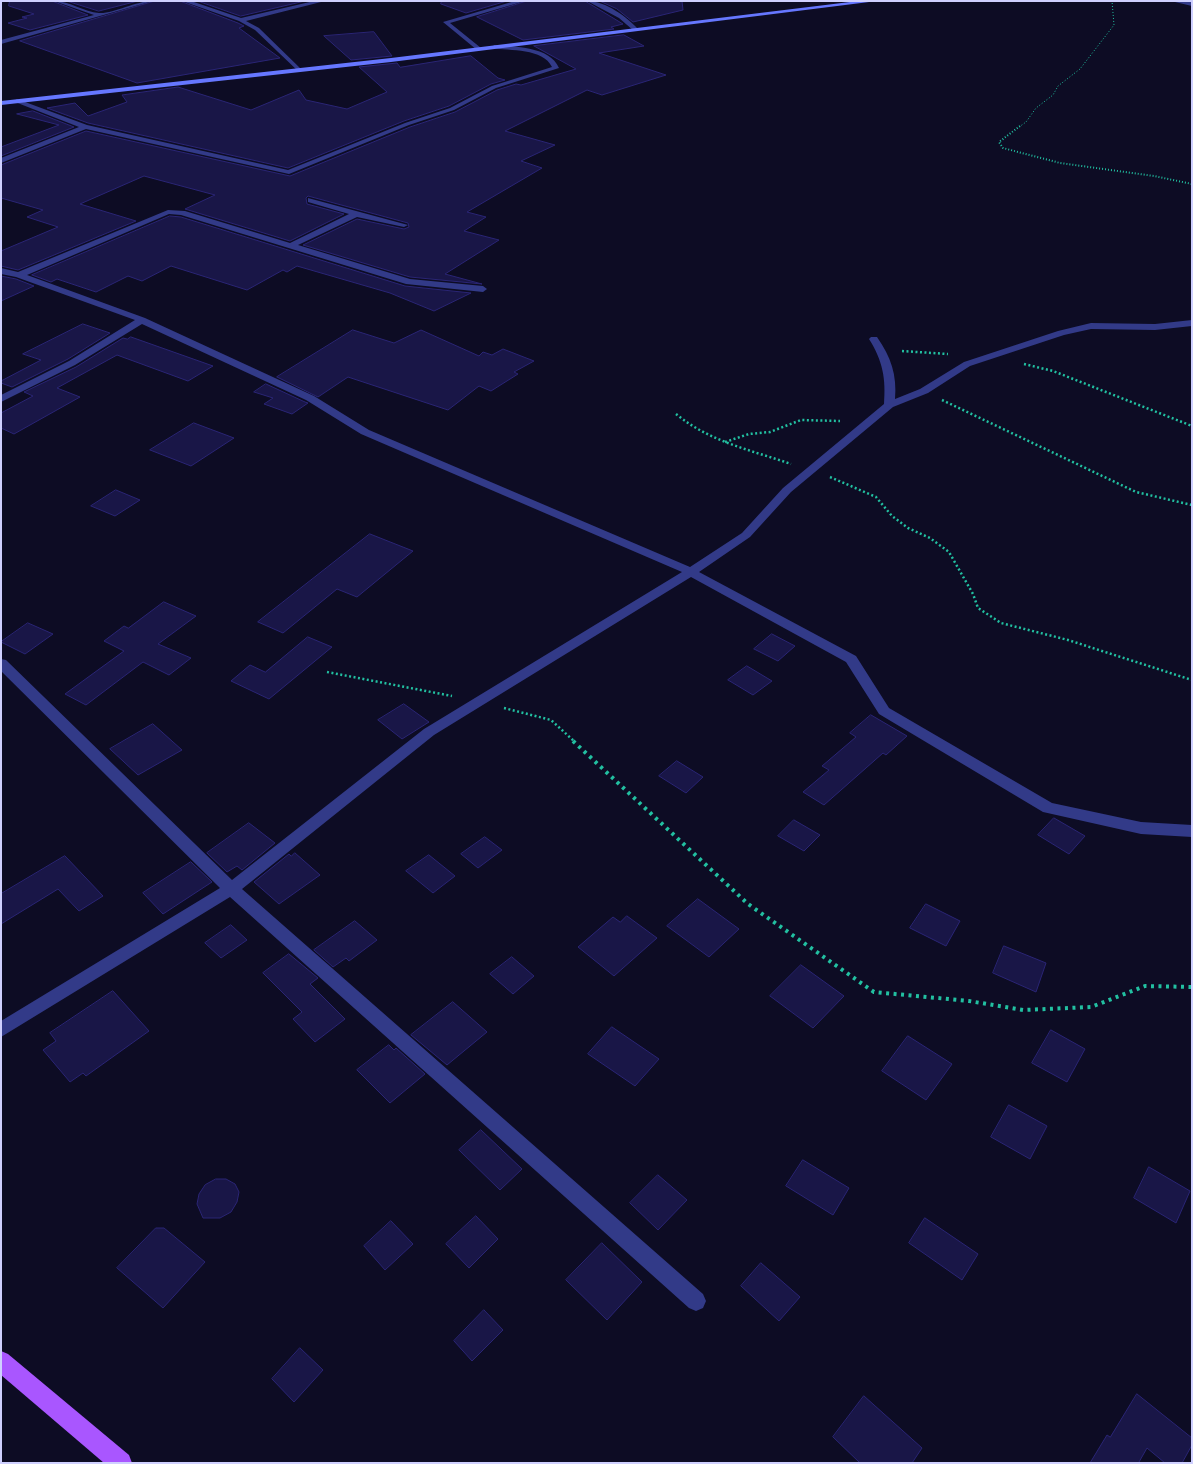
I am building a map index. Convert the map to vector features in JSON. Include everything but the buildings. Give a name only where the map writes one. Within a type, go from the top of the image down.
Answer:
[{"type":"main road","points":[[1,103],[479,49],[874,1]]},
{"type":"main road","points":[[1,1361],[121,1463]]},
{"type":"street","points":[[56,1],[100,15]]},
{"type":"street","points":[[1,42],[150,1]]},
{"type":"street","points":[[186,1],[241,20],[257,29],[298,70]]},
{"type":"street","points":[[241,20],[322,1]]},
{"type":"street","points":[[479,49],[446,22],[522,1]]},
{"type":"street","points":[[590,1],[621,16],[636,30]]},
{"type":"street","points":[[1177,1],[1192,4]]},
{"type":"street","points":[[17,101],[85,127],[289,172],[407,124],[452,109],[494,87],[556,68],[554,63],[543,55],[528,50],[494,47]]},
{"type":"street","points":[[1,161],[85,127]]},
{"type":"street","points":[[311,200],[356,214],[404,225]]},
{"type":"street","points":[[19,275],[168,212],[182,213],[409,282],[483,289]]},
{"type":"street","points":[[292,245],[356,214]]},
{"type":"street","points":[[1,271],[19,275],[142,320],[310,398],[364,432],[691,572],[851,659],[884,711],[972,765],[1048,808],[1141,828],[1192,831]]},
{"type":"street","points":[[1,399],[72,363],[142,320]]},
{"type":"street","points":[[1,1030],[231,889],[429,732],[691,572],[746,535],[787,490],[889,405],[924,391],[968,364],[1078,328],[1098,326],[1155,327],[1192,323]]},
{"type":"street","points":[[874,339],[882,351],[891,377],[889,405]]},
{"type":"street","points":[[1,663],[231,889],[696,1301]]},
{"type":"path","points":[[1112,1],[1114,26],[1080,68],[1058,86],[1053,95],[1036,108],[1026,122],[999,142],[1003,148],[1060,163],[1154,176],[1192,184]]},
{"type":"path","points":[[882,351],[990,356],[1054,371],[1192,426]]},
{"type":"path","points":[[924,391],[1136,492],[1192,505]]},
{"type":"path","points":[[676,414],[686,423],[711,437],[809,472],[833,478],[876,497],[892,516],[908,528],[930,538],[949,552],[973,594],[978,608],[1001,623],[1068,640],[1192,680]]},
{"type":"path","points":[[725,442],[749,434],[770,432],[801,420],[870,420]]},
{"type":"path","points":[[327,672],[479,701],[552,720],[748,904],[874,992],[969,1001],[1023,1010],[1092,1008],[1145,986],[1192,987]]}]
